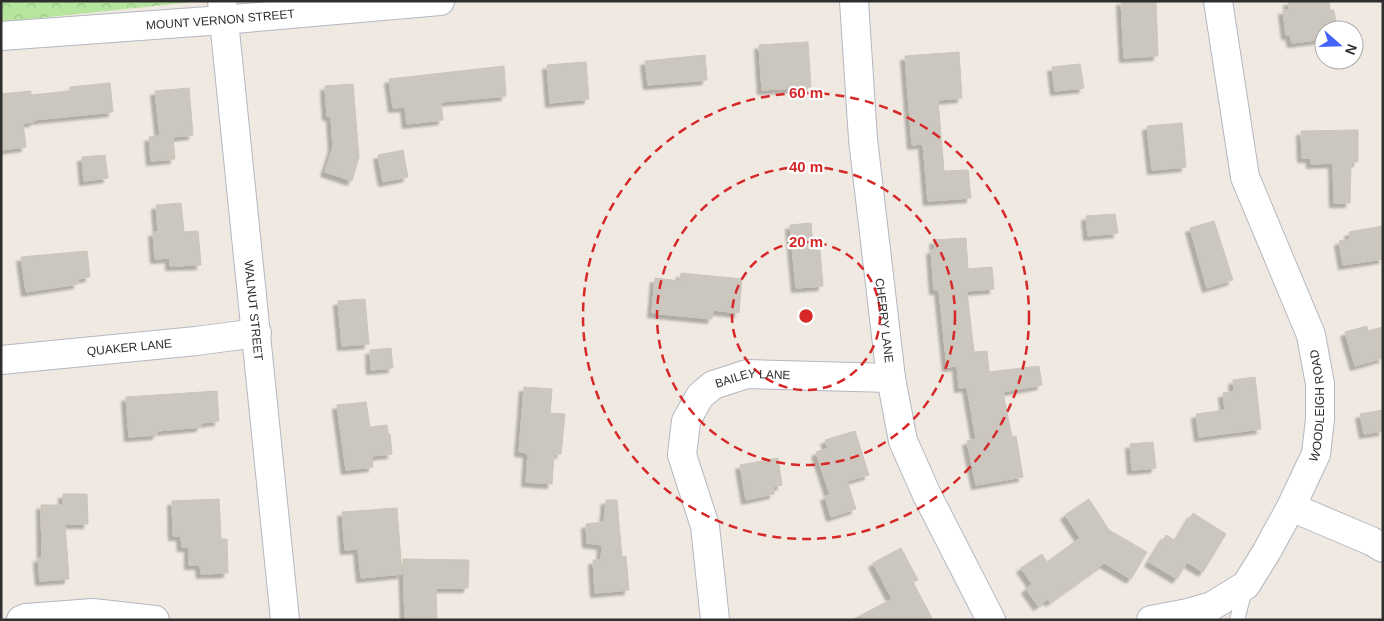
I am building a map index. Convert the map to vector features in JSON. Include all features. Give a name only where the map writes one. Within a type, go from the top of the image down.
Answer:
[{"type":"street","name":"MOUNT VERNON STREET","points":[[1,36],[222,11],[440,1]]},
{"type":"street","name":"CHERRY LANE","points":[[854,1],[863,139],[891,378],[903,441],[927,496],[991,620]]},
{"type":"street","name":"WOODLEIGH ROAD","points":[[1151,620],[1212,606],[1246,585],[1268,551],[1316,454],[1320,420],[1320,384],[1311,335],[1245,177],[1218,1]]},
{"type":"street","name":"WALNUT STREET","points":[[222,11],[257,333],[285,620]]},
{"type":"street","name":"QUAKER LANE","points":[[1,360],[196,341],[257,333]]},
{"type":"street","name":"BAILEY LANE","points":[[715,620],[705,526],[682,455],[686,421],[700,396],[712,385],[747,374],[891,378]]},
{"type":"street","points":[[1291,507],[1371,541],[1383,548]]},
{"type":"street","points":[[21,620],[26,618],[93,613],[154,620]]},
{"type":"lane","points":[[1237,620],[1246,585]]},
{"type":"green space","points":[[1,1],[203,1],[1,22]]},
{"type":"building","points":[[1121,1],[1156,1],[1158,56],[1124,58]]},
{"type":"building","points":[[1288,1],[1329,1],[1330,10],[1334,10],[1336,20],[1314,20],[1314,40],[1292,43],[1290,35],[1286,35],[1283,10],[1289,10]]},
{"type":"building","points":[[808,42],[811,87],[762,90],[759,45]]},
{"type":"building","points":[[959,52],[962,98],[938,100],[944,171],[968,170],[971,198],[928,201],[923,144],[912,145],[905,56]]},
{"type":"building","points":[[705,55],[707,80],[648,85],[645,61]]},
{"type":"building","points":[[586,62],[589,99],[550,103],[547,65]]},
{"type":"building","points":[[1080,64],[1084,88],[1055,91],[1052,67]]},
{"type":"building","points":[[504,66],[506,96],[441,102],[443,120],[407,124],[405,107],[393,108],[389,79]]},
{"type":"building","points":[[110,83],[113,112],[34,120],[34,122],[23,123],[26,147],[1,150],[1,94],[31,91],[31,95],[70,91],[70,87]]},
{"type":"building","points":[[353,84],[359,157],[352,181],[325,172],[333,147],[331,116],[327,116],[325,86]]},
{"type":"building","points":[[189,88],[193,135],[173,137],[175,159],[151,161],[149,137],[160,136],[155,91]]},
{"type":"building","points":[[1182,123],[1186,167],[1152,170],[1147,126]]},
{"type":"building","points":[[1358,130],[1358,162],[1351,162],[1350,203],[1334,203],[1333,163],[1311,164],[1311,158],[1302,158],[1301,131]]},
{"type":"building","points":[[403,150],[408,177],[383,182],[378,155]]},
{"type":"building","points":[[105,155],[108,178],[84,181],[82,157]]},
{"type":"building","points":[[181,203],[184,232],[198,231],[201,265],[170,266],[170,258],[155,259],[153,232],[158,232],[156,205]]},
{"type":"building","points":[[1115,214],[1118,233],[1088,236],[1086,216]]},
{"type":"building","points":[[1214,221],[1233,280],[1207,288],[1190,228]]},
{"type":"building","points":[[811,223],[813,250],[820,250],[823,286],[796,288],[790,225]]},
{"type":"building","points":[[1383,226],[1383,259],[1343,265],[1339,241],[1350,239],[1349,232]]},
{"type":"building","points":[[966,238],[968,269],[992,267],[994,289],[967,291],[974,352],[987,351],[989,372],[1039,366],[1042,385],[1003,392],[1012,437],[1016,436],[1023,477],[976,485],[967,441],[976,439],[967,387],[959,388],[957,366],[947,367],[939,290],[934,290],[931,250],[935,249],[934,240]]},
{"type":"building","points":[[87,251],[90,277],[78,279],[78,284],[26,292],[21,257]]},
{"type":"building","points":[[681,273],[742,279],[739,313],[713,310],[712,319],[652,313],[655,278],[680,281]]},
{"type":"building","points":[[365,299],[369,344],[342,346],[338,301]]},
{"type":"building","points":[[1367,326],[1368,331],[1383,327],[1383,358],[1355,366],[1345,332]]},
{"type":"building","points":[[391,348],[393,368],[371,370],[370,350]]},
{"type":"building","points":[[1255,377],[1261,429],[1199,437],[1196,414],[1225,410],[1223,393],[1234,392],[1233,380]]},
{"type":"building","points":[[524,387],[552,389],[550,413],[565,414],[561,454],[554,454],[552,484],[526,482],[528,453],[519,452]]},
{"type":"building","points":[[217,391],[219,421],[201,423],[201,427],[157,431],[157,435],[129,437],[126,397]]},
{"type":"building","points":[[366,402],[370,427],[387,425],[392,454],[372,456],[373,467],[346,470],[337,405]]},
{"type":"building","points":[[1383,410],[1383,431],[1364,434],[1360,414]]},
{"type":"building","points":[[855,431],[869,475],[847,481],[856,509],[831,517],[825,496],[830,495],[816,452],[828,448],[825,440]]},
{"type":"building","points":[[1153,442],[1156,468],[1132,470],[1130,444]]},
{"type":"building","points":[[778,458],[782,485],[773,487],[774,494],[746,500],[740,465]]},
{"type":"building","points":[[63,494],[87,494],[88,524],[65,524],[69,579],[40,581],[38,558],[42,558],[41,505],[63,505]]},
{"type":"building","points":[[219,499],[221,539],[227,539],[228,573],[201,574],[200,565],[189,565],[189,547],[182,547],[181,536],[173,536],[172,501]]},
{"type":"building","points":[[1089,499],[1109,530],[1147,552],[1131,579],[1104,563],[1050,602],[1048,599],[1038,606],[1026,589],[1032,584],[1021,568],[1042,554],[1047,562],[1080,538],[1065,515]]},
{"type":"building","points":[[606,500],[617,500],[622,557],[626,556],[629,590],[595,593],[593,560],[601,560],[602,545],[587,543],[586,524],[604,522]]},
{"type":"building","points":[[397,508],[402,574],[361,578],[358,549],[345,550],[342,512]]},
{"type":"building","points":[[1193,513],[1226,534],[1203,572],[1187,562],[1177,579],[1149,562],[1166,535],[1176,541]]},
{"type":"building","points":[[901,548],[918,580],[913,582],[933,620],[852,620],[892,599],[873,563]]},
{"type":"building","points":[[403,559],[469,560],[468,588],[436,588],[437,620],[405,620]]}]
